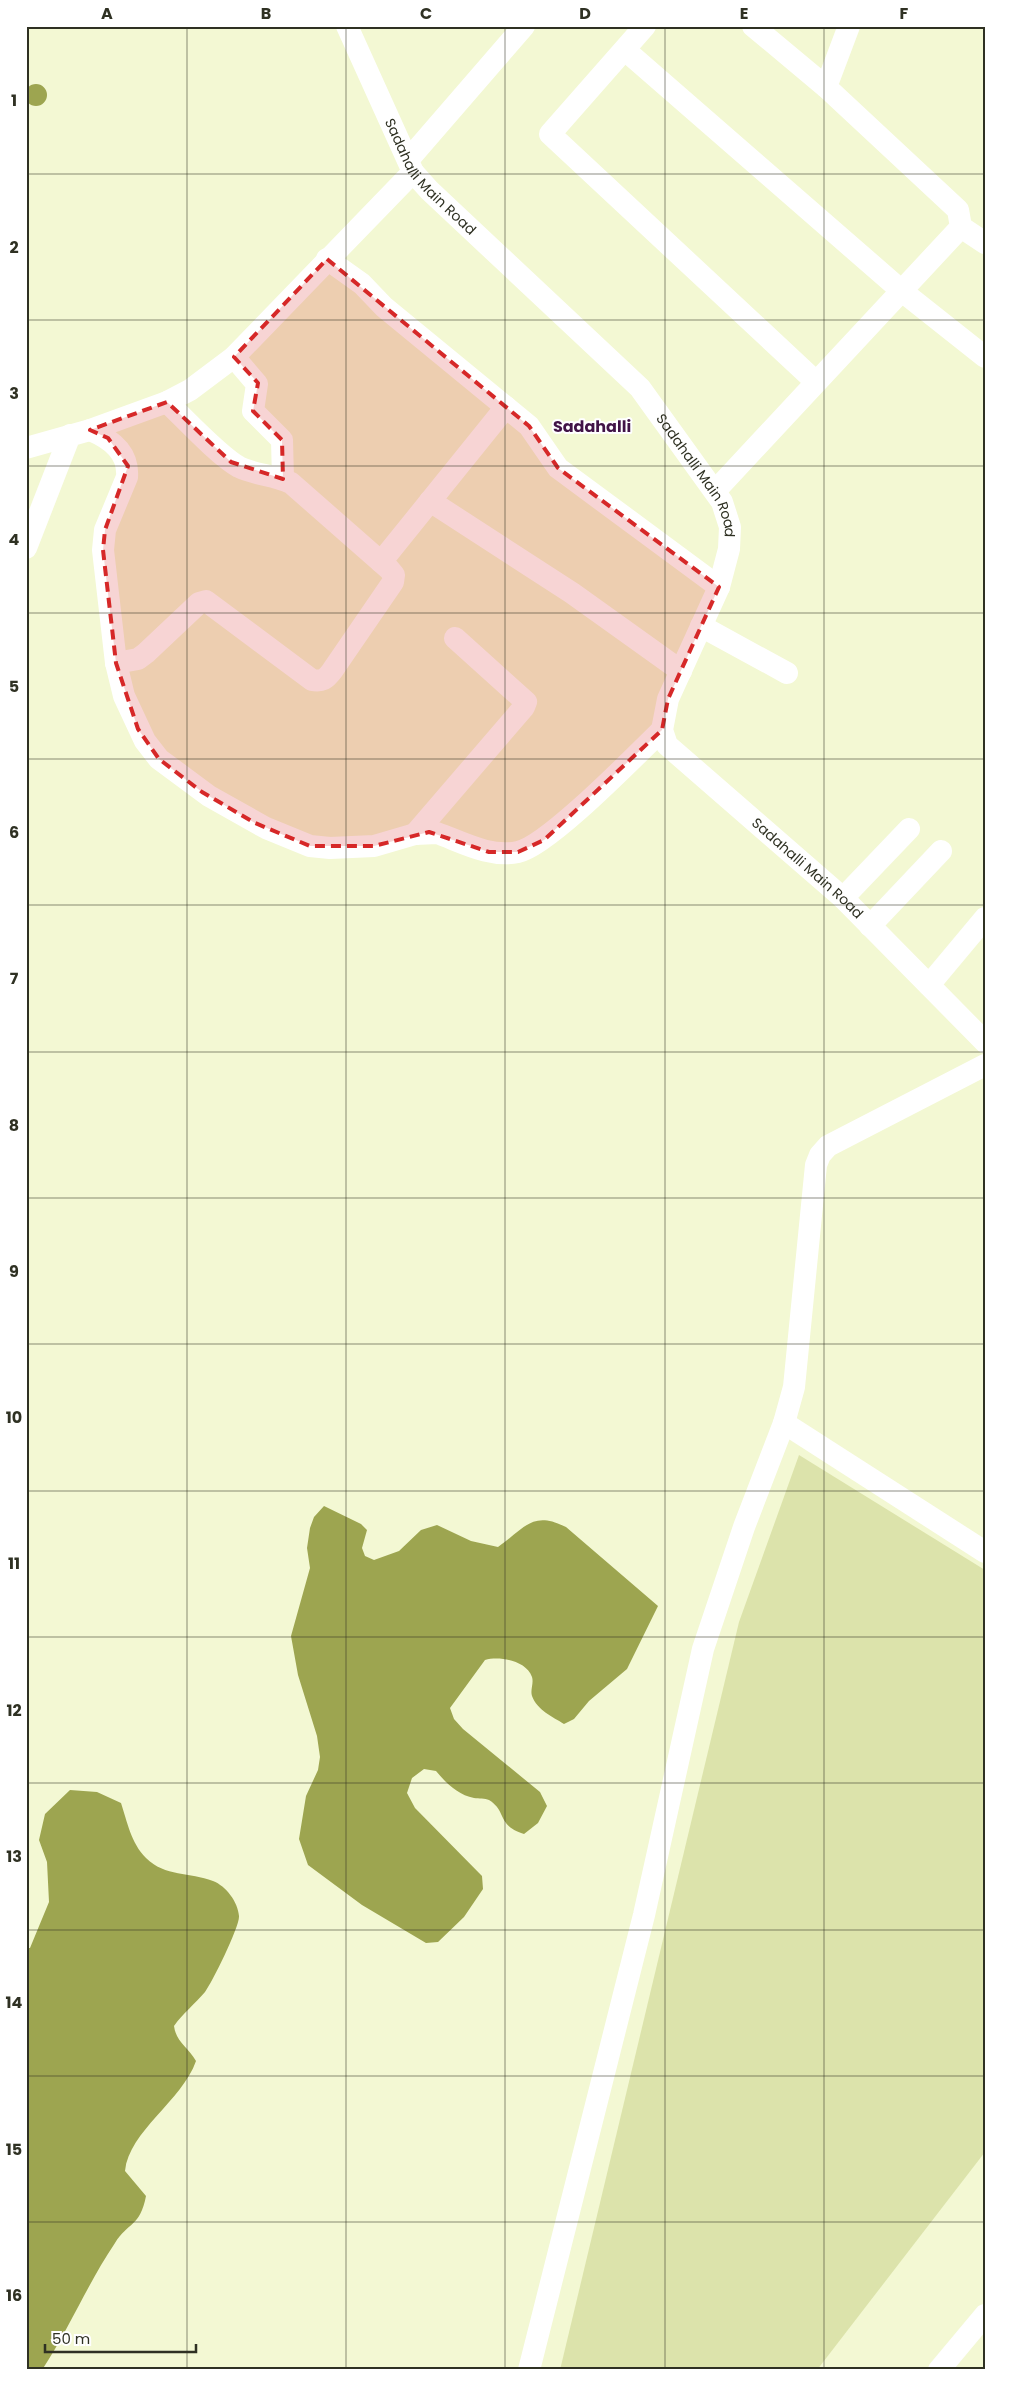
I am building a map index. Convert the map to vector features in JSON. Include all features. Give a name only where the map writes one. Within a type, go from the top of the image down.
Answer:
[{"type":"street","name":"Sadahalli Main Road","points":[[347,26],[411,166],[429,190],[634,382],[716,490],[728,516],[731,538],[719,587],[668,699],[662,730],[668,745],[679,757],[843,898],[929,985],[981,1030]]},
{"type":"street","points":[[26,448],[80,433],[167,402],[190,390],[234,357],[278,314],[411,166],[524,26]]},
{"type":"street","points":[[645,26],[550,134],[816,382]]},
{"type":"street","points":[[752,26],[826,87],[958,210],[961,227],[985,243]]},
{"type":"street","points":[[826,87],[849,26]]},
{"type":"street","points":[[625,50],[903,292],[985,357]]},
{"type":"street","points":[[716,490],[903,292],[961,227]]},
{"type":"street","points":[[327,259],[362,284],[384,306],[528,426],[558,468],[719,587]]},
{"type":"street","points":[[234,357],[257,384],[253,411],[282,440],[283,479]]},
{"type":"street","points":[[116,663],[138,659],[199,602],[206,601],[312,680],[319,682],[332,671],[393,582],[392,572],[283,479],[246,470],[231,462],[167,402]]},
{"type":"street","points":[[381,562],[506,407]]},
{"type":"street","points":[[26,548],[80,433]]},
{"type":"street","points":[[80,433],[108,438],[121,452],[128,466],[127,477],[105,530],[103,540],[116,663],[124,696],[138,729],[149,747],[166,765],[202,792],[266,828],[319,847],[374,846],[415,834],[437,833],[489,852],[518,852],[544,840],[662,730]]},
{"type":"street","points":[[430,501],[572,593],[680,671]]},
{"type":"street","points":[[701,626],[786,673]]},
{"type":"street","points":[[415,834],[524,707],[526,702],[454,638]]},
{"type":"street","points":[[843,898],[909,829]]},
{"type":"street","points":[[870,926],[941,851]]},
{"type":"street","points":[[929,985],[985,918]]},
{"type":"street","points":[[529,2370],[644,1916],[703,1649],[744,1527],[784,1423],[794,1387],[816,1166],[820,1156],[828,1146],[985,1065]]},
{"type":"street","points":[[784,1423],[985,1552]]},
{"type":"street","points":[[939,2370],[985,2315]]},
{"type":"highlighted area","points":[[327,259],[529,426],[558,468],[719,587],[668,699],[662,730],[544,840],[518,852],[489,852],[429,832],[374,846],[310,846],[255,823],[202,792],[159,759],[138,729],[116,663],[103,550],[105,530],[128,466],[108,438],[90,430],[167,402],[231,462],[283,479],[282,440],[253,411],[258,383],[234,357]]},
{"type":"shaded area","points":[[36,84],[44,87],[47,95],[44,103],[36,106],[28,103],[25,95],[28,87]]},
{"type":"shaded area","points":[[799,1455],[985,1570],[985,2152],[817,2370],[560,2370],[739,1622]]},
{"type":"shaded area","points":[[324,1506],[361,1524],[367,1530],[362,1548],[365,1556],[374,1560],[399,1551],[421,1530],[437,1525],[471,1541],[498,1547],[529,1524],[545,1520],[554,1522],[566,1527],[658,1606],[627,1669],[589,1701],[574,1719],[564,1724],[546,1713],[534,1701],[532,1696],[532,1677],[529,1671],[518,1663],[504,1659],[485,1660],[450,1708],[454,1719],[463,1729],[540,1792],[547,1806],[538,1823],[524,1834],[515,1831],[506,1823],[495,1804],[486,1799],[474,1798],[463,1794],[448,1784],[436,1771],[424,1769],[412,1778],[407,1793],[415,1808],[482,1876],[483,1889],[464,1917],[438,1942],[426,1943],[362,1905],[308,1865],[299,1839],[306,1796],[318,1770],[320,1757],[317,1736],[298,1675],[291,1636],[310,1568],[307,1548],[310,1528],[314,1517]]},
{"type":"shaded area","points":[[70,1790],[97,1792],[121,1803],[133,1839],[146,1858],[153,1864],[169,1871],[204,1878],[218,1883],[234,1900],[239,1916],[231,1942],[209,1987],[174,2026],[177,2036],[196,2061],[180,2089],[146,2129],[129,2156],[125,2171],[146,2196],[140,2213],[137,2219],[120,2236],[105,2258],[42,2370],[26,2370],[26,1948],[30,1948],[49,1902],[47,1862],[39,1840],[45,1814]]},
{"type":"district","name":"Sadahalli","points":[[592,426]]}]
